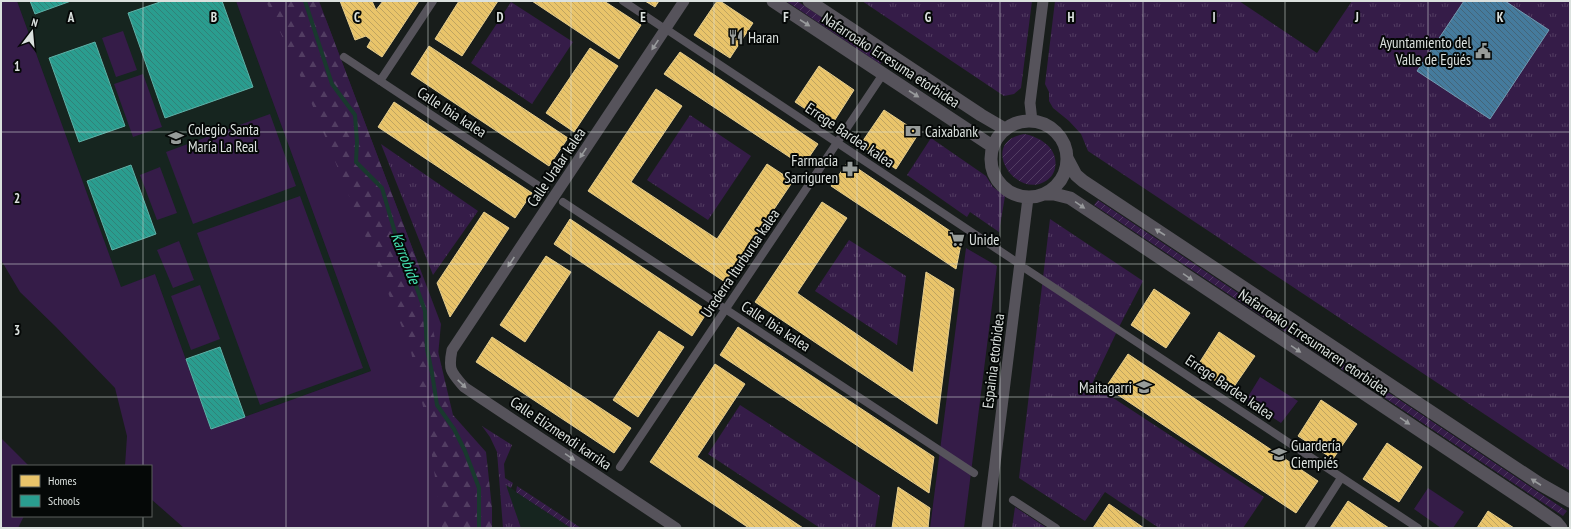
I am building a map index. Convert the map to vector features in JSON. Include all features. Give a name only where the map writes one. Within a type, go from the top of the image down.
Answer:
[{"type":"street","points":[[380,81],[433,1]]},
{"type":"street","name":"Errege Bardea kalea","points":[[623,1],[1015,261]]},
{"type":"street","name":"Calle Uralar kalea","points":[[452,350],[684,1]]},
{"type":"street","name":"Nafarroako Erresuma etorbidea","points":[[773,1],[992,146]]},
{"type":"street","name":"Nafarroako Erresuma etorbidea","points":[[809,1],[981,115],[1005,128]]},
{"type":"street","points":[[1032,121],[1030,103],[1043,1]]},
{"type":"street","name":"Calle Ibia kalea","points":[[344,57],[545,190]]},
{"type":"street","name":"Urederra Iturburua kalea","points":[[620,467],[883,74]]},
{"type":"street","points":[[1023,121],[1032,121],[1045,124],[1056,132],[1064,142],[1067,158],[1063,176],[1052,190],[1044,194],[1028,198],[1016,196],[1005,190],[997,181],[992,170],[990,158],[992,146],[1005,128],[1023,121]]},
{"type":"street","name":"Nafarroako Erresumaren etorbidea","points":[[1067,158],[1076,175],[1083,181],[1528,476],[1570,501]]},
{"type":"street","name":"Nafarroako Erresumaren etorbidea","points":[[1044,194],[1054,194],[1070,198],[1530,504],[1556,522],[1561,528]]},
{"type":"street","name":"Espainia etorbidea","points":[[987,528],[1028,198]]},
{"type":"street","name":"Calle Ibia kalea","points":[[563,202],[974,473]]},
{"type":"street","name":"Errege Bardea kalea","points":[[1026,269],[1418,528]]},
{"type":"street","name":"Calle Elizmendi karrika","points":[[452,350],[450,362],[453,374],[464,387],[676,528]]},
{"type":"street","points":[[1309,528],[1342,478]]},
{"type":"street","points":[[1013,500],[1056,528]]},
{"type":"shaded area","name":"Colegio Santa María La Real","points":[[17,1],[236,1],[371,371],[211,429],[155,274],[121,288]]},
{"type":"shaded area","points":[[505,484],[571,528],[521,528]]},
{"type":"green space","points":[[1,1],[17,1],[121,287],[155,274],[211,429],[371,371],[236,1],[319,1],[441,324],[438,356],[459,528],[184,528],[152,500],[152,465],[125,465],[127,436],[115,388],[20,292],[1,260]]},
{"type":"green space","points":[[266,1],[317,1],[326,20],[416,258],[453,415],[486,452],[492,508],[492,528],[442,528],[429,434],[410,347],[303,82]]},
{"type":"green space","points":[[786,1],[797,1],[885,59],[880,64]]},
{"type":"green space","points":[[862,1],[1032,1],[1021,88],[1014,94],[1004,96]]},
{"type":"green space","points":[[1055,1],[1239,1],[1317,53],[1352,1],[1570,1],[1570,471],[1088,151],[1081,134],[1069,121],[1053,108],[1049,101],[1049,92],[1045,84]]},
{"type":"green space","points":[[511,2],[573,42],[532,104],[471,63]]},
{"type":"green space","points":[[123,31],[137,70],[116,77],[102,38]]},
{"type":"green space","points":[[143,74],[162,127],[133,137],[114,84]]},
{"type":"green space","points":[[270,114],[296,186],[193,224],[166,152]]},
{"type":"green space","points":[[690,115],[751,156],[708,220],[647,180]]},
{"type":"green space","points":[[1024,134],[1042,141],[1054,155],[1056,161],[1054,172],[1050,178],[1044,182],[1033,185],[1022,182],[1013,176],[1006,167],[1002,157],[1004,147],[1010,139]]},
{"type":"green space","points":[[931,138],[986,176],[993,187],[1005,196],[999,232],[970,212],[967,217],[907,175]]},
{"type":"green space","points":[[381,144],[478,211],[433,275]]},
{"type":"green space","points":[[160,167],[177,213],[157,220],[140,175]]},
{"type":"green space","points":[[300,196],[363,368],[260,405],[197,233]]},
{"type":"green space","points":[[1098,200],[1567,511],[1563,516],[1094,205]]},
{"type":"green space","points":[[1050,219],[1143,281],[1092,384],[1264,497],[1243,528],[1159,528],[1105,492],[1085,521],[1019,478]]},
{"type":"green space","points":[[849,240],[906,276],[897,345],[815,291]]},
{"type":"green space","points":[[179,241],[194,280],[173,288],[157,250]]},
{"type":"green space","points":[[966,248],[997,266],[964,528],[930,528]]},
{"type":"green space","points":[[200,285],[220,339],[191,350],[171,296]]},
{"type":"green space","points":[[1260,377],[1298,401],[1281,423],[1246,400]]},
{"type":"green space","points":[[740,405],[880,496],[875,528],[820,528],[708,454]]},
{"type":"green space","points":[[482,426],[512,445],[504,464],[505,478],[513,483],[511,488],[506,485],[521,528],[503,528],[497,452],[490,437]]},
{"type":"green space","points":[[1,438],[28,465],[12,465],[12,517],[24,517],[18,528],[1,528]]},
{"type":"green space","points":[[517,486],[581,528],[571,528],[516,492]]},
{"type":"green space","points":[[1428,488],[1464,512],[1453,528],[1441,528],[1414,509]]},
{"type":"green space","points":[[1015,507],[1047,528],[1012,528]]},
{"type":"building: Homes","points":[[340,1],[372,1],[376,10],[383,1],[419,1],[382,57],[367,47],[371,40],[366,36],[355,40]]},
{"type":"building: Homes","points":[[459,1],[498,1],[462,56],[435,39]]},
{"type":"building: Homes","points":[[532,1],[604,1],[641,25],[619,59]]},
{"type":"building: Homes","points":[[645,1],[659,1],[655,7]]},
{"type":"building: Homes","points":[[717,1],[720,1],[753,23],[730,58],[694,35]]},
{"type":"building: Homes","points":[[429,46],[568,138],[549,166],[411,74]]},
{"type":"building: Homes","points":[[590,48],[618,66],[574,132],[546,113]]},
{"type":"building: Homes","points":[[680,52],[818,144],[803,166],[664,74]]},
{"type":"building: Homes","points":[[819,66],[854,90],[831,126],[795,102]]},
{"type":"building: Homes","points":[[656,89],[682,106],[631,182],[717,239],[767,164],[793,181],[725,282],[588,191]]},
{"type":"building: Homes","points":[[394,102],[532,193],[515,218],[378,127]]},
{"type":"building: Homes","points":[[884,110],[919,133],[896,169],[860,145]]},
{"type":"building: Homes","points":[[848,162],[962,239],[956,269],[831,186]]},
{"type":"building: Homes","points":[[822,202],[847,218],[797,293],[913,373],[926,272],[954,289],[937,424],[755,302]]},
{"type":"building: Homes","points":[[484,212],[509,228],[450,317],[437,283]]},
{"type":"building: Homes","points":[[570,219],[708,311],[692,336],[554,244]]},
{"type":"building: Homes","points":[[546,256],[571,272],[525,342],[500,325]]},
{"type":"building: Homes","points":[[1154,289],[1190,313],[1166,348],[1131,325]]},
{"type":"building: Homes","points":[[738,327],[934,457],[929,493],[720,355]]},
{"type":"building: Homes","points":[[659,331],[684,347],[638,417],[613,400]]},
{"type":"building: Homes","points":[[1219,332],[1255,356],[1231,391],[1196,368]]},
{"type":"building: Homes","points":[[492,337],[631,428],[614,453],[476,362]]},
{"type":"building: Homes","points":[[1128,354],[1318,481],[1296,513],[1106,387]]},
{"type":"building: Homes","points":[[715,364],[745,384],[697,457],[803,528],[749,528],[650,462]]},
{"type":"building: Homes","points":[[1321,400],[1357,424],[1333,459],[1298,436]]},
{"type":"building: Homes","points":[[1387,443],[1422,467],[1399,502],[1363,479]]},
{"type":"building: Homes","points":[[898,487],[930,508],[928,528],[892,528]]},
{"type":"building: Homes","points":[[1348,501],[1389,528],[1330,528]]},
{"type":"building: Homes","points":[[1109,504],[1144,528],[1093,528]]},
{"type":"building: Homes","points":[[1488,511],[1514,528],[1477,528]]},
{"type":"building: Schools","points":[[30,1],[71,1],[35,14]]},
{"type":"building: Schools","points":[[163,1],[222,1],[253,87],[165,118],[128,13]]},
{"type":"building: Schools","points":[[95,42],[125,126],[79,142],[49,58]]},
{"type":"building: Schools","points":[[131,165],[156,234],[112,250],[87,181]]},
{"type":"building: Schools","points":[[220,347],[245,417],[211,429],[186,359]]},
{"type":"building: Public","name":"Ayuntamiento del Valle de Egüés","points":[[1464,1],[1505,1],[1549,30],[1490,119],[1417,71]]},
{"type":"waterway","name":"Karrobide","points":[[305,1],[332,84],[355,115],[357,142],[356,162],[382,188],[396,236],[408,260],[425,311],[427,349],[437,405],[454,429],[465,451],[479,488],[479,528]]},
{"type":"place","name":"Haran","points":[[736,37]]},
{"type":"place","name":"Ayuntamiento del Valle de Egüés","points":[[1483,51]]},
{"type":"place","name":"Caixabank","points":[[913,131]]},
{"type":"place","name":"Colegio Santa María La Real","points":[[176,138]]},
{"type":"place","name":"Farmacia Sarriguren","points":[[850,169]]},
{"type":"place","name":"Unide","points":[[957,239]]},
{"type":"place","name":"Maitagarri","points":[[1144,387]]},
{"type":"place","name":"Guardería Ciempiés","points":[[1279,454]]}]
